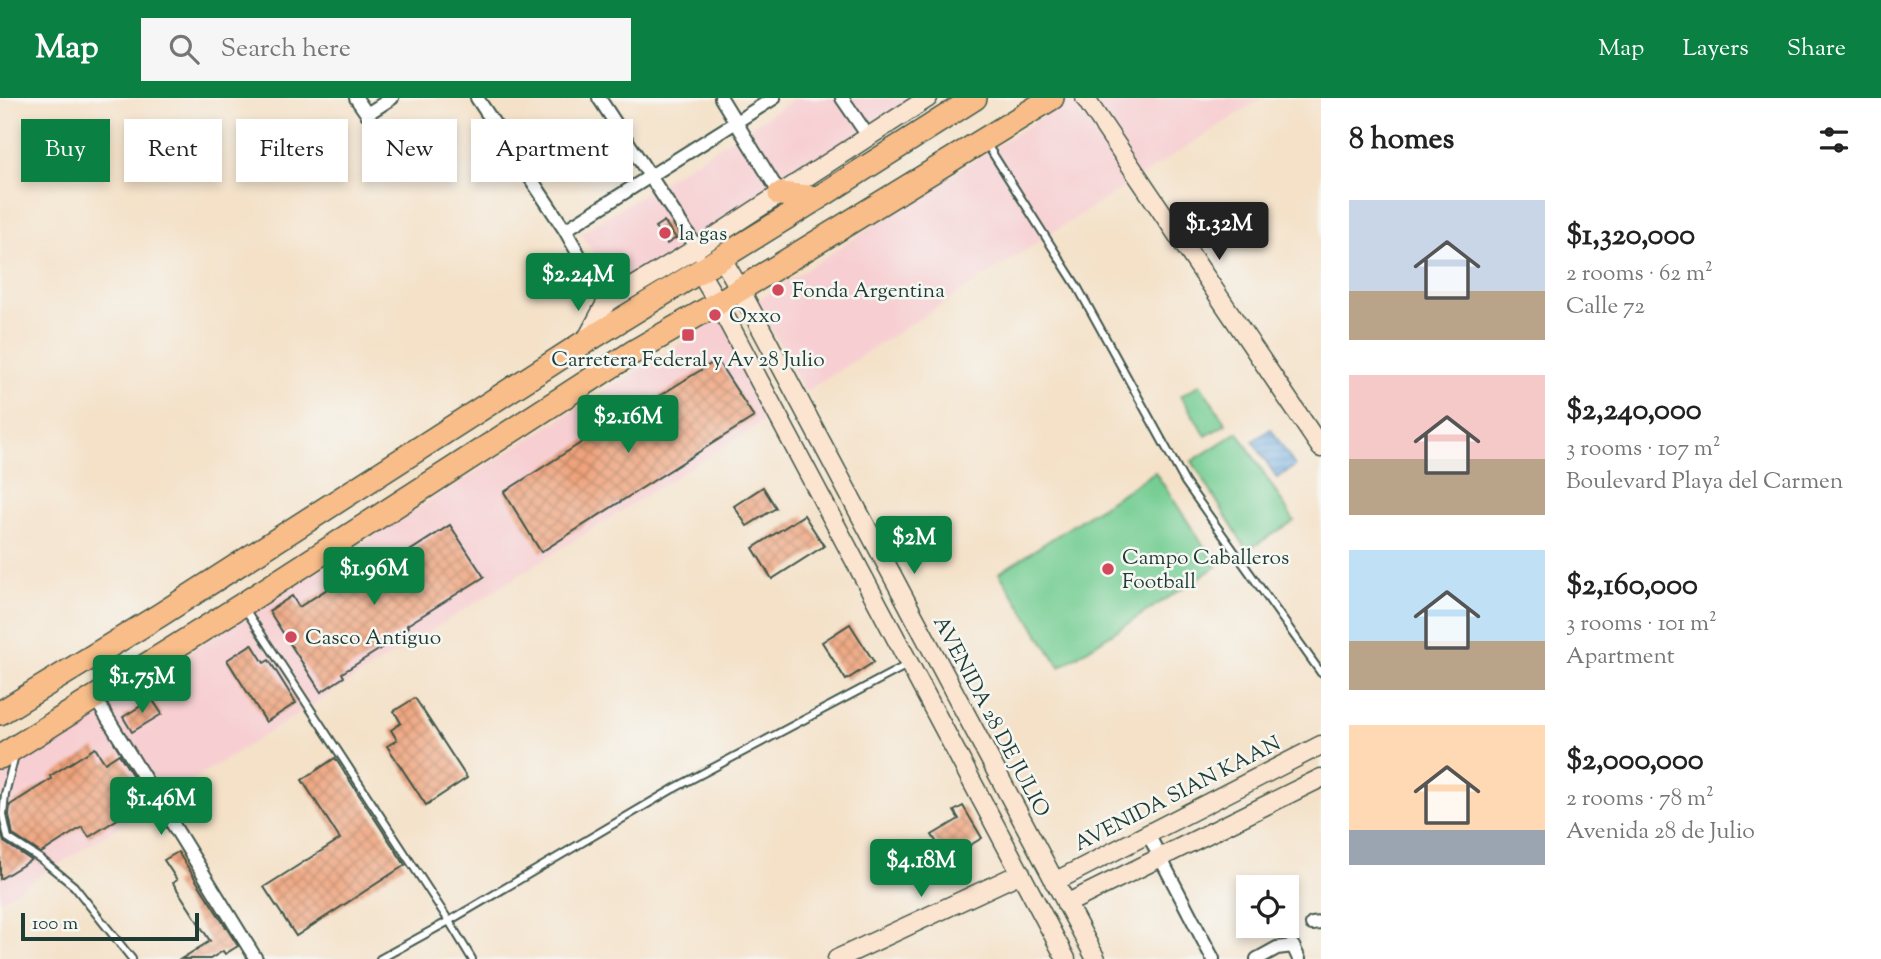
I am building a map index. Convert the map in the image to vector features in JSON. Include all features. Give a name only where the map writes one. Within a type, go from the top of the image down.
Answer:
[{"type":"highway","points":[[0,713],[975,98]]},
{"type":"highway","points":[[8,752],[242,605],[635,351],[1052,98]]},
{"type":"highway","points":[[780,194],[818,198]]},
{"type":"highway","points":[[271,544],[285,552],[290,567],[288,575]]},
{"type":"main road","points":[[585,342],[606,303],[697,248],[928,98]]},
{"type":"main road","points":[[1085,98],[1321,447]]},
{"type":"main road","name":"AVENIDA 28 DE JULIO","points":[[721,257],[1096,959]]},
{"type":"main road","points":[[699,271],[1066,959]]},
{"type":"main road","points":[[954,748],[962,735],[976,736]]},
{"type":"main road","name":"AVENIDA SIAN KAAN","points":[[1054,882],[1321,745]]},
{"type":"main road","points":[[1066,904],[1321,778]]},
{"type":"main road","points":[[837,959],[1020,873]]},
{"type":"street","points":[[356,98],[367,114],[392,98]]},
{"type":"street","points":[[477,98],[565,230],[606,303]]},
{"type":"street","points":[[599,98],[697,248],[699,271]]},
{"type":"street","points":[[721,98],[780,194]]},
{"type":"street","points":[[565,230],[774,98]]},
{"type":"street","points":[[842,98],[868,136]]},
{"type":"street","points":[[697,248],[721,257]]},
{"type":"street","points":[[95,698],[256,959]]},
{"type":"street","points":[[1148,834],[1213,959]]},
{"type":"street","points":[[1257,959],[1277,948],[1293,946],[1299,959]]},
{"type":"lane","points":[[984,140],[1078,288],[1185,482],[1321,673]]},
{"type":"lane","points":[[242,605],[472,959]]},
{"type":"lane","points":[[380,959],[673,789],[910,664]]},
{"type":"lane","points":[[8,752],[3,815],[8,838]]},
{"type":"lane","points":[[0,838],[8,838],[42,860],[74,886],[132,959]]},
{"type":"shaded area","points":[[796,98],[920,98],[616,289],[581,233]]},
{"type":"shaded area","points":[[1071,98],[1262,98],[805,392],[757,301]]},
{"type":"shaded area","points":[[721,318],[769,418],[0,901],[0,771]]},
{"type":"green space","points":[[1200,384],[1226,424],[1206,436],[1181,396]]},
{"type":"green space","points":[[1238,432],[1294,521],[1247,550],[1192,461]]},
{"type":"green space","name":"Campo Caballeros Football","points":[[1155,472],[1217,566],[1060,667],[999,573]]},
{"type":"water","points":[[1271,429],[1295,466],[1277,478],[1253,441]]},
{"type":"building","name":"la gas","points":[[664,221],[676,238],[667,244],[655,227]]},
{"type":"building","points":[[717,360],[754,417],[541,552],[504,492],[653,397],[654,399]]},
{"type":"building","points":[[763,487],[776,508],[747,526],[734,506]]},
{"type":"building","points":[[804,515],[824,546],[772,579],[753,548]]},
{"type":"building","points":[[450,525],[484,577],[407,625],[408,627],[386,641],[388,644],[342,673],[344,677],[321,692],[269,611],[292,596],[299,607],[343,579],[348,587],[373,572],[374,574]]},
{"type":"building","points":[[850,624],[874,662],[846,680],[822,642]]},
{"type":"building","points":[[252,644],[264,663],[269,660],[296,703],[266,722],[227,660]]},
{"type":"building","points":[[415,698],[467,778],[426,805],[387,746],[397,740],[391,730],[401,723],[394,711]]},
{"type":"building","points":[[152,699],[162,714],[132,732],[123,717]]},
{"type":"building","points":[[95,748],[105,763],[119,754],[148,800],[89,837],[82,827],[41,853],[13,835],[10,805]]},
{"type":"building","points":[[335,758],[405,865],[296,936],[264,887],[340,839],[302,780]]},
{"type":"building","points":[[963,806],[982,838],[947,859],[932,835],[959,819],[954,811]]},
{"type":"building","points":[[0,828],[4,842],[31,860],[0,879]]},
{"type":"building","points":[[178,852],[238,946],[225,954],[223,951],[210,959],[181,959],[210,941],[173,883],[177,880],[164,860]]},
{"type":"place","name":"la gas","points":[[665,233]]},
{"type":"place","name":"Fonda Argentina","points":[[778,290]]},
{"type":"place","name":"Oxxo","points":[[715,315]]},
{"type":"place","name":"Carretera Federal y Av 28 Julio","points":[[688,335]]},
{"type":"place","name":"Campo Caballeros Football","points":[[1108,569]]},
{"type":"place","name":"Casco Antiguo","points":[[291,637]]}]
